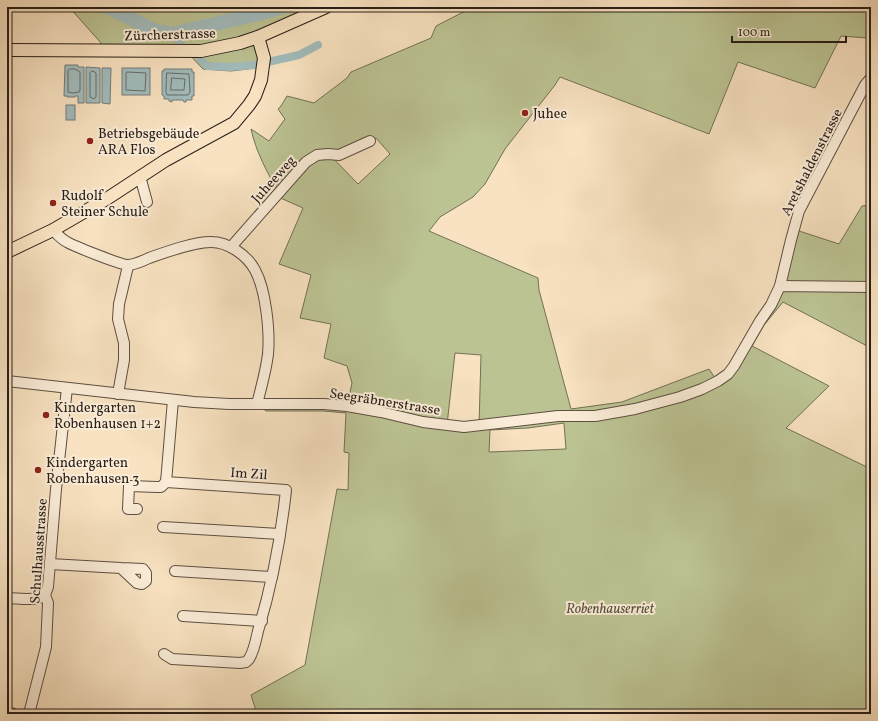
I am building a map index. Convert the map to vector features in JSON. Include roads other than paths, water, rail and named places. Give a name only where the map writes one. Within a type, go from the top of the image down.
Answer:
[{"type":"main road","name":"Zürcherstrasse","points":[[7,50],[201,51],[234,45],[258,37],[326,7]]},
{"type":"main road","points":[[7,252],[53,230],[108,198],[166,160],[234,123],[255,96],[261,80],[264,63],[258,37]]},
{"type":"street","name":"Aretshaldenstrasse","points":[[728,374],[771,305],[780,286],[799,211],[865,85],[871,78]]},
{"type":"street","name":"Juheeweg","points":[[231,247],[306,162],[317,155],[339,155],[370,141]]},
{"type":"street","points":[[140,176],[147,202]]},
{"type":"street","points":[[53,230],[61,238],[78,248],[128,266],[162,254],[204,242],[213,242],[231,247],[248,260],[255,269],[259,278],[266,311],[268,335],[268,352],[257,404]]},
{"type":"street","points":[[118,394],[124,360],[124,343],[118,319],[119,304],[128,266]]},
{"type":"street","points":[[780,286],[871,287]]},
{"type":"street","name":"Seegräbnerstrasse","points":[[7,381],[173,400],[257,404],[324,404],[347,406],[423,422],[464,427],[558,416],[595,416],[635,409],[680,397],[702,389],[728,374]]},
{"type":"street","name":"Schulhausstrasse","points":[[29,714],[46,647],[48,603],[46,595],[67,388]]},
{"type":"street","points":[[166,482],[173,400]]},
{"type":"street","name":"Im Zil","points":[[137,510],[128,509],[129,486],[161,487],[166,482],[286,490],[272,577],[262,620],[250,657],[244,663],[172,659],[164,654]]},
{"type":"street","points":[[163,527],[280,534]]},
{"type":"street","points":[[50,564],[121,568]]},
{"type":"street","points":[[174,571],[272,577]]},
{"type":"street","points":[[7,598],[34,599],[46,595]]},
{"type":"street","points":[[183,616],[262,620]]},
{"type":"water","points":[[65,65],[78,65],[78,67],[84,67],[84,103],[78,103],[78,96],[64,96]]},
{"type":"water","points":[[86,67],[100,68],[100,103],[86,103]]},
{"type":"water","points":[[102,68],[111,68],[110,104],[102,103]]},
{"type":"water","points":[[122,68],[150,68],[150,95],[122,95]]},
{"type":"water","points":[[164,69],[192,69],[192,72],[194,72],[194,96],[192,96],[192,100],[186,100],[186,102],[184,102],[183,100],[172,100],[172,102],[169,101],[169,99],[164,99],[164,96],[162,95],[162,71],[164,71]]},
{"type":"water","points":[[66,105],[75,105],[75,120],[66,120]]},
{"type":"waterway","points":[[107,7],[156,31],[172,34],[283,7]]},
{"type":"waterway","points":[[172,34],[180,42]]},
{"type":"waterway","points":[[200,59],[207,66],[230,67],[254,65],[299,55],[318,45]]},
{"type":"place","name":"Juhee","points":[[525,113]]},
{"type":"place","name":"Betriebsgebäude ARA Flos","points":[[90,141]]},
{"type":"place","name":"Rudolf Steiner Schule","points":[[53,203]]},
{"type":"place","name":"Kindergarten Robenhausen 1+2","points":[[46,415]]},
{"type":"place","name":"Kindergarten Robenhausen 3","points":[[38,470]]},
{"type":"park label","name":"Robenhauserriet","points":[[610,608]]}]
